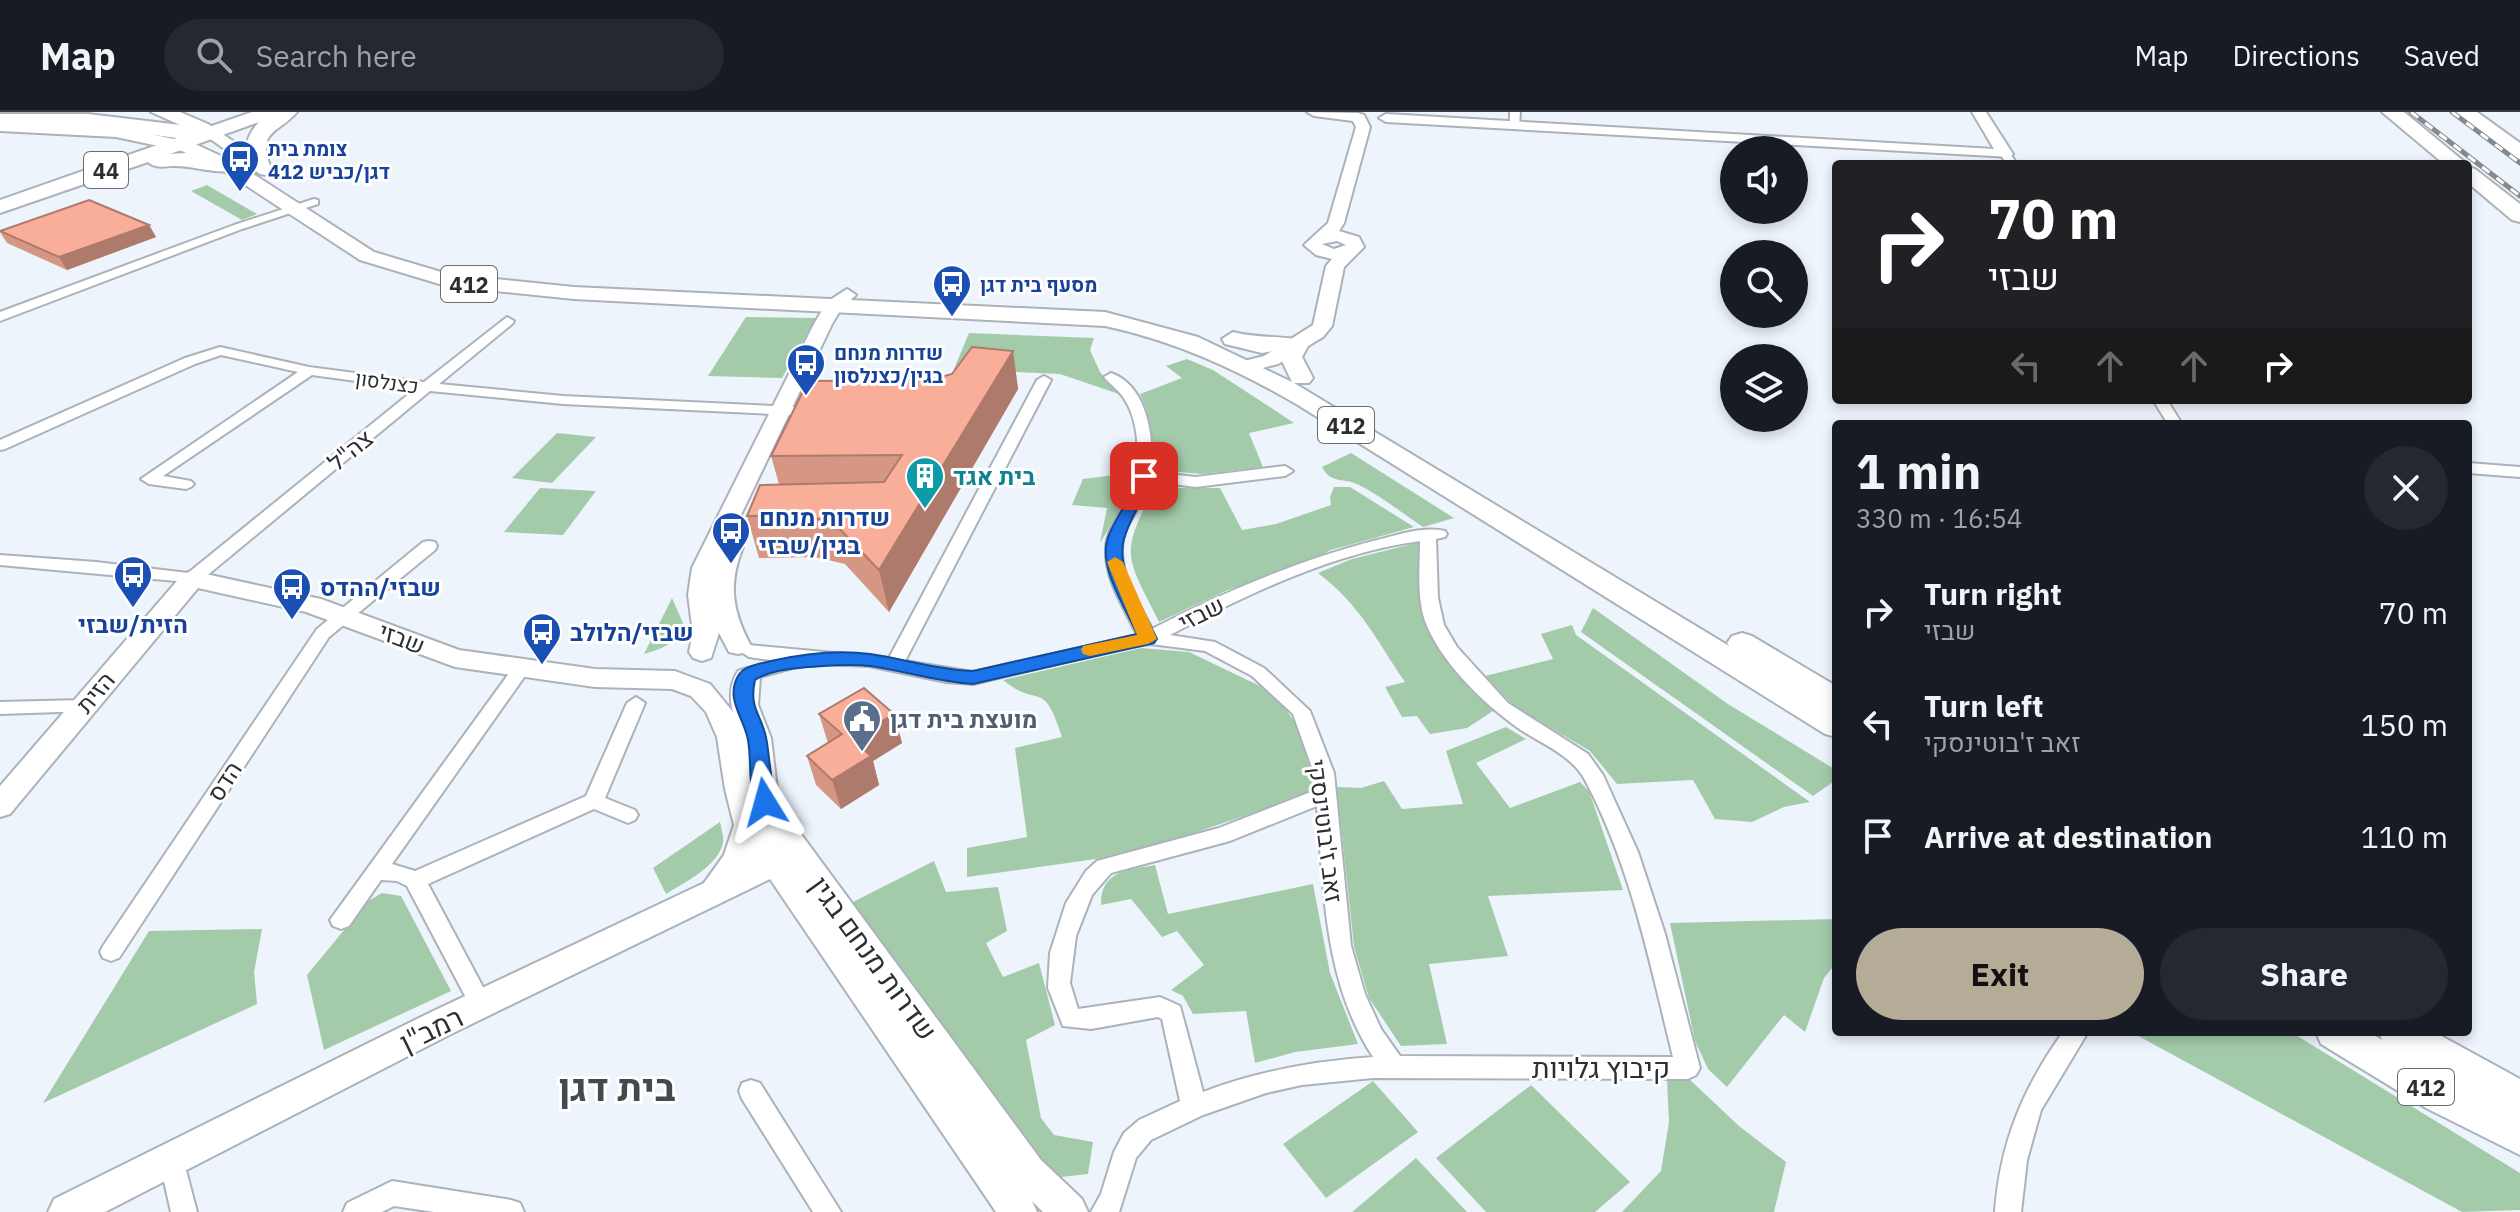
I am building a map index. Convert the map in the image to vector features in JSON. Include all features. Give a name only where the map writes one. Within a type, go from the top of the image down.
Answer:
[{"type":"highway","name":"44","points":[[206,129],[239,112]]},
{"type":"highway","name":"44","points":[[0,207],[64,178],[172,139],[270,112]]},
{"type":"highway","points":[[260,166],[254,145],[257,136],[263,128],[287,112]]},
{"type":"highway","points":[[2392,112],[2452,160]]},
{"type":"highway","points":[[2465,112],[2520,153]]},
{"type":"highway","points":[[2483,112],[2520,139]]},
{"type":"highway","points":[[0,123],[56,119],[110,122],[172,139]]},
{"type":"highway","points":[[64,178],[111,144],[112,141],[105,136],[81,129]]},
{"type":"highway","points":[[64,178],[161,161],[198,160],[228,166]]},
{"type":"highway","points":[[2472,176],[2520,215]]},
{"type":"highway","name":"44","points":[[0,193],[64,178]]},
{"type":"main road","name":"412","points":[[159,112],[206,129],[389,248],[463,270],[838,311],[1116,307],[1178,319],[1233,339],[1272,354],[1542,543],[1832,724]]},
{"type":"main road","name":"412","points":[[56,119],[81,129],[172,139],[228,166],[367,256],[446,280],[536,291],[796,303],[838,311],[898,308],[1081,317],[1133,323],[1191,339],[1272,354],[1301,378],[1832,698]]},
{"type":"main road","name":"412","points":[[2342,1036],[2440,1095],[2520,1136]]},
{"type":"main road","name":"412","points":[[2405,1036],[2520,1100]]},
{"type":"street","points":[[1317,112],[1326,112]]},
{"type":"street","points":[[1317,112],[1515,118],[2008,159]]},
{"type":"street","points":[[1979,112],[2008,159]]},
{"type":"street","points":[[1320,244],[1336,223],[1363,127],[1357,115]]},
{"type":"street","points":[[1272,354],[1322,326],[1335,266],[1350,247],[1348,224],[1374,127],[1387,115]]},
{"type":"street","points":[[0,317],[314,202]]},
{"type":"street","points":[[1320,244],[1338,236],[1350,247]]},
{"type":"street","points":[[1272,354],[1298,333],[1309,315],[1323,261],[1320,244]]},
{"type":"street","name":"שדרות מנחם בגין","points":[[838,311],[704,568],[700,595],[706,633],[699,653],[689,661],[684,676],[722,716],[735,746],[738,795],[749,825],[787,858],[1028,1172],[1069,1212]]},
{"type":"street","name":"צה\"ל","points":[[192,579],[507,321]]},
{"type":"street","name":"כצנלסון","points":[[0,446],[206,355],[231,352],[309,371],[428,387],[563,400],[788,411]]},
{"type":"street","points":[[186,484],[149,479],[309,371]]},
{"type":"street","points":[[1111,377],[1127,392],[1139,414],[1144,476],[1113,548],[1116,568],[1148,639]]},
{"type":"street","points":[[894,665],[1044,380]]},
{"type":"street","name":"שדרות מנחם בגין","points":[[788,411],[723,567],[720,606],[746,662],[742,698],[760,751],[761,788],[787,858],[1018,1212]]},
{"type":"street","points":[[2472,468],[2520,472]]},
{"type":"street","points":[[1144,476],[1196,482],[1285,471]]},
{"type":"street","name":"שבזי","points":[[615,679],[673,666],[717,646],[746,662],[771,667],[816,659],[869,660],[946,676],[973,678],[1123,642],[1148,639],[1217,603],[1338,555],[1399,539],[1433,535]]},
{"type":"street","name":"קיבוץ גלויות","points":[[1104,1212],[1112,1203],[1116,1177],[1124,1155],[1142,1133],[1235,1089],[1299,1073],[1393,1066],[1688,1068],[1654,934],[1628,852],[1593,775],[1581,759],[1501,708],[1451,651],[1435,625],[1429,598],[1433,535]]},
{"type":"street","name":"הדס","points":[[111,952],[313,646],[344,616],[429,546]]},
{"type":"street","points":[[0,560],[107,568],[192,579]]},
{"type":"street","name":"שבזי","points":[[192,579],[312,605],[455,658],[615,679],[675,680],[696,688]]},
{"type":"street","name":"הזית","points":[[0,806],[192,579]]},
{"type":"street","name":"זאב ז'בוטינסקי","points":[[1148,639],[1172,639],[1209,646],[1258,672],[1286,694],[1301,711],[1324,773],[1340,946],[1354,994],[1372,1035],[1393,1066]]},
{"type":"street","points":[[696,688],[725,689],[746,662]]},
{"type":"street","points":[[341,920],[521,669]]},
{"type":"street","points":[[415,880],[594,801],[636,703]]},
{"type":"street","points":[[0,708],[83,706]]},
{"type":"street","points":[[1194,1107],[1172,1013],[1160,1007],[1091,1019],[1071,1019],[1059,983],[1060,952],[1082,891],[1092,876],[1104,867],[1223,835],[1326,794]]},
{"type":"street","points":[[594,801],[628,815]]},
{"type":"street","points":[[712,895],[738,859],[749,825]]},
{"type":"street","name":"רמב\"ן","points":[[67,1212],[481,1004],[787,858]]},
{"type":"street","points":[[376,872],[399,873],[415,880],[481,1004]]},
{"type":"street","points":[[2008,1212],[2016,1148],[2027,1114],[2044,1078],[2073,1036]]},
{"type":"street","points":[[751,1091],[828,1212]]},
{"type":"street","points":[[172,1159],[184,1212]]},
{"type":"street","points":[[356,1212],[392,1193],[511,1212]]},
{"type":"green space","points":[[207,185],[257,214],[242,220],[191,191]]},
{"type":"green space","points":[[746,317],[816,318],[782,378],[708,376]]},
{"type":"green space","points":[[969,333],[1094,338],[1090,350],[1100,372],[1119,394],[1060,374],[954,369]]},
{"type":"green space","points":[[1187,359],[1213,370],[1294,423],[1249,433],[1263,467],[1202,474],[1156,470],[1146,408],[1140,394],[1182,378],[1166,366]]},
{"type":"green space","points":[[557,433],[596,437],[552,483],[512,478]]},
{"type":"green space","points":[[1351,453],[1454,518],[1423,527],[1367,489],[1330,476],[1322,467]]},
{"type":"green space","points":[[1130,473],[1121,508],[1100,543],[1107,508],[1072,505],[1083,479]]},
{"type":"green space","points":[[1334,487],[1350,487],[1414,527],[1331,550],[1293,569],[1228,590],[1159,622],[1139,582],[1131,556],[1135,529],[1154,488],[1220,488],[1242,530],[1276,524],[1331,505]]},
{"type":"green space","points":[[540,488],[596,491],[563,535],[504,532]]},
{"type":"green space","points":[[1420,542],[1433,627],[1464,682],[1493,711],[1467,728],[1430,734],[1417,716],[1402,717],[1385,687],[1405,682],[1357,610],[1318,573],[1352,559]]},
{"type":"green space","points":[[672,598],[683,623],[677,636],[658,650],[644,654]]},
{"type":"green space","points":[[1593,608],[1728,704],[1832,768],[1832,783],[1813,796],[1581,632]]},
{"type":"green space","points":[[1572,625],[1576,635],[1810,802],[1784,807],[1752,822],[1715,819],[1693,780],[1617,784],[1590,751],[1515,707],[1485,676],[1553,659],[1541,634]]},
{"type":"green space","points":[[1141,648],[1189,652],[1260,686],[1285,708],[1300,730],[1316,792],[1161,844],[1096,859],[967,877],[967,848],[1027,837],[1015,748],[1062,737],[1050,707],[1044,701],[1015,689],[1003,680]]},
{"type":"green space","points":[[1506,727],[1526,739],[1476,763],[1510,808],[1580,782],[1589,791],[1623,890],[1488,896],[1508,956],[1429,964],[1447,1044],[1401,1046],[1369,998],[1354,947],[1337,787],[1361,788],[1384,781],[1402,809],[1463,804],[1446,751]]},
{"type":"green space","points":[[720,822],[723,842],[715,859],[666,894],[653,868]]},
{"type":"green space","points":[[934,861],[946,892],[998,887],[1007,931],[986,943],[1003,977],[1039,963],[1055,1025],[1026,1040],[1041,1118],[1054,1135],[1093,1142],[1088,1174],[1061,1177],[1046,1168],[847,905]]},
{"type":"green space","points":[[1155,865],[1168,914],[1313,884],[1330,973],[1358,1044],[1295,1052],[1255,1063],[1246,1011],[1193,1014],[1183,996],[1171,990],[1204,965],[1177,931],[1162,937],[1131,899],[1101,905],[1105,885],[1111,879],[1126,871]]},
{"type":"green space","points":[[382,893],[401,896],[451,991],[324,1050],[307,975],[368,901]]},
{"type":"green space","points":[[1832,919],[1832,968],[1824,978],[1805,1032],[1784,1015],[1727,1087],[1708,1069],[1695,1041],[1670,923]]},
{"type":"green space","points":[[262,929],[254,972],[257,1004],[43,1103],[149,931]]},
{"type":"green space","points":[[2138,1036],[2297,1036],[2520,1173],[2520,1210],[2462,1212]]},
{"type":"green space","points":[[1688,1078],[1739,1126],[1786,1162],[1774,1212],[1622,1212],[1661,1171],[1669,1122],[1667,1081]]},
{"type":"green space","points":[[1373,1081],[1418,1132],[1326,1198],[1283,1144]]},
{"type":"green space","points":[[1531,1085],[1630,1182],[1595,1212],[1486,1212],[1436,1158]]},
{"type":"green space","points":[[1416,1158],[1467,1212],[1352,1212]]},
{"type":"building","points":[[89,200],[149,225],[59,257],[0,231]]},
{"type":"building","points":[[972,347],[1013,351],[879,570],[834,523],[804,515],[747,516],[760,485],[884,482],[902,455],[771,456],[808,381],[930,380],[952,374]]},
{"type":"building","points":[[864,688],[894,714],[852,739],[871,756],[832,780],[807,756],[842,734],[819,714]]},
{"type":"railway","points":[[2411,112],[2520,196]]},
{"type":"railway","points":[[2452,112],[2520,163]]},
{"type":"slow traffic","points":[[1090,650],[1148,639],[1115,562]]},
{"type":"place","name":"צומת בית דגן/כביש 412","points":[[240,193]]},
{"type":"place","name":"מסעף בית דגן","points":[[952,318]]},
{"type":"place","name":"שדרות מנחם בגין/כצנלסון","points":[[806,397]]},
{"type":"place","name":"בית אגד","points":[[925,510]]},
{"type":"place","name":"שדרות מנחם בגין/שבזי","points":[[731,565]]},
{"type":"place","name":"הזית/שבזי","points":[[133,609]]},
{"type":"place","name":"שבזי/ההדס","points":[[292,621]]},
{"type":"place","name":"שבזי/הלולב","points":[[542,666]]},
{"type":"place","name":"מועצת בית דגן","points":[[862,753]]},
{"type":"district","name":"בית דגן","points":[[617,1086]]},
{"type":"route","points":[[765,802],[759,775],[758,740],[742,698],[747,677],[756,671],[791,662],[843,659],[869,660],[946,676],[973,678],[1123,642],[1148,639],[1116,568],[1113,548],[1144,476]]}]
